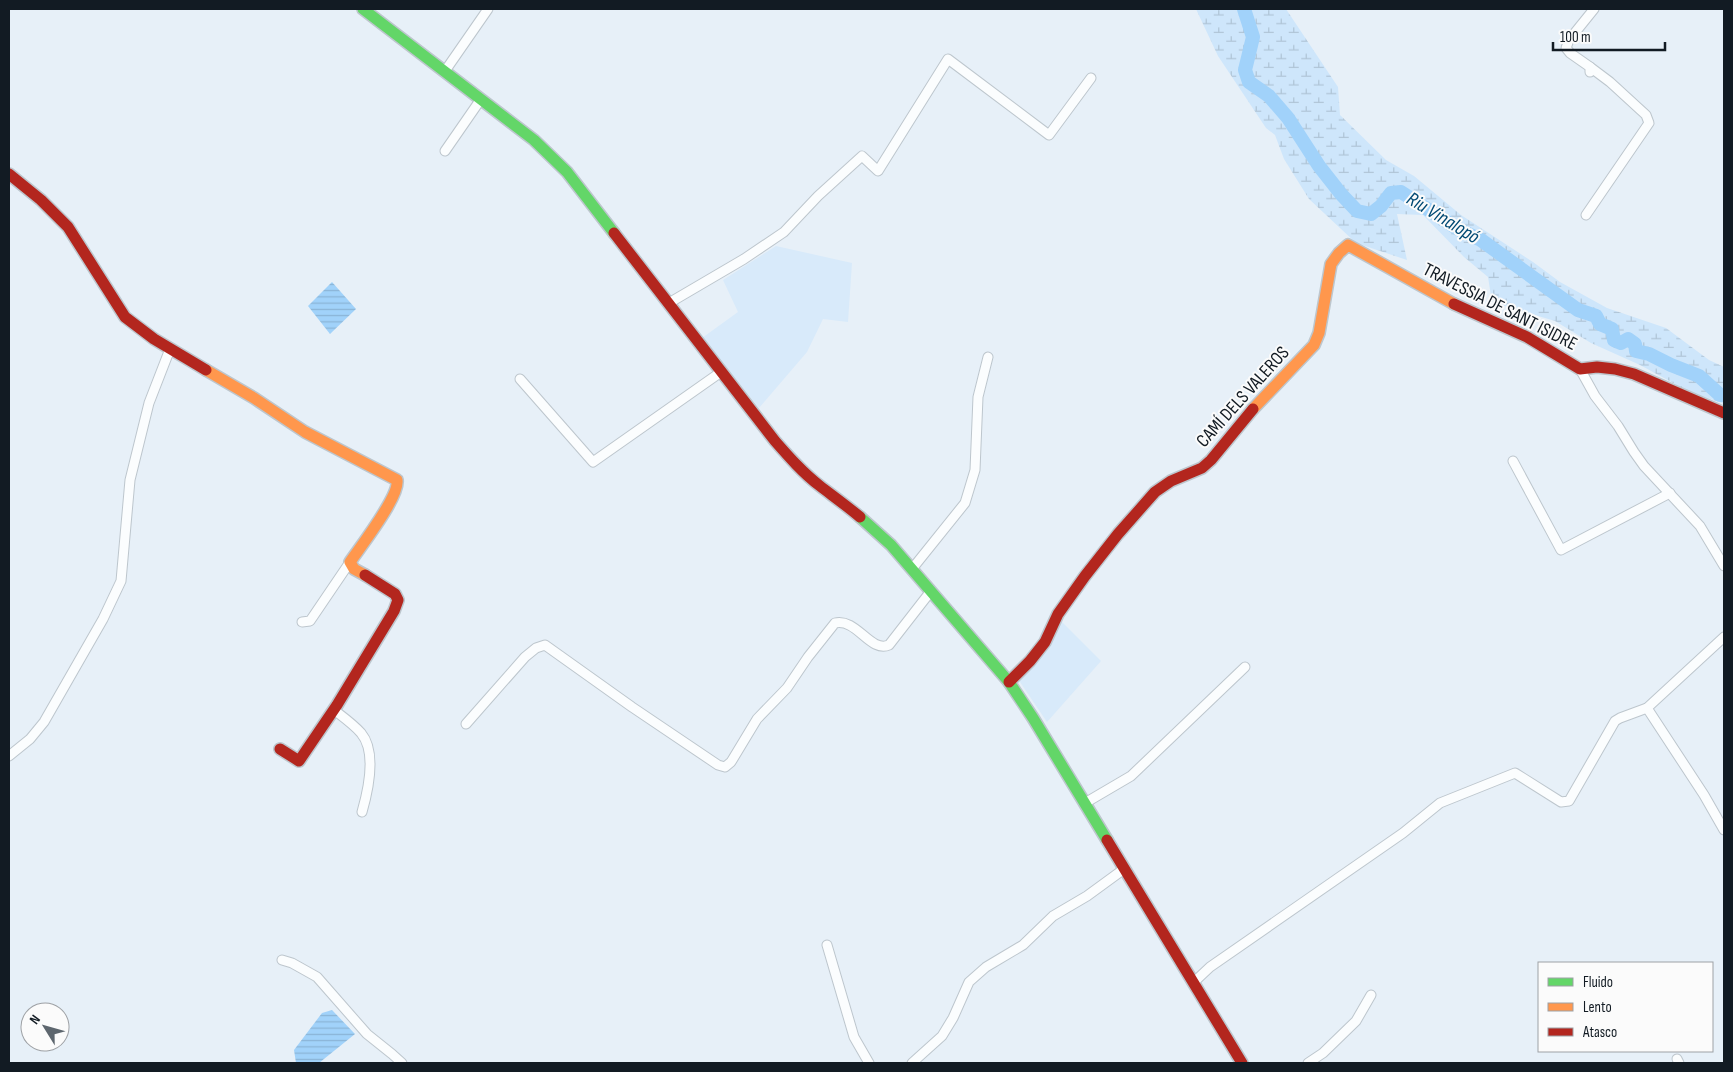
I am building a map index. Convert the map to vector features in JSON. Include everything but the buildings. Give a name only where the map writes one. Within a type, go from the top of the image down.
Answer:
[{"type":"street","points":[[363,9],[534,140],[557,161],[775,441],[794,462],[819,484],[844,502],[892,545],[1009,682],[1085,803],[1242,1063]]},
{"type":"street","points":[[445,71],[488,9]]},
{"type":"street","points":[[1586,215],[1649,123],[1646,115],[1610,82],[1590,70],[1570,54],[1566,48],[1569,40],[1594,9]]},
{"type":"street","points":[[669,303],[744,260],[784,232],[818,196],[862,156],[878,171],[948,59],[1048,135],[1091,78]]},
{"type":"street","points":[[445,152],[480,98]]},
{"type":"street","points":[[9,174],[41,200],[68,228],[125,317],[138,328],[170,350],[250,394],[292,424],[322,442],[397,480],[398,486],[388,506],[310,621],[302,622]]},
{"type":"street","name":"TRAVESSIA DE SANT ISIDRE","points":[[1348,245],[1446,301],[1527,337],[1580,369],[1592,365],[1626,371],[1650,380],[1705,407],[1724,413]]},
{"type":"street","name":"CAMÍ DELS VALEROS","points":[[1009,682],[1030,661],[1045,642],[1058,614],[1085,576],[1118,534],[1155,492],[1171,481],[1202,468],[1211,460],[1255,406],[1314,345],[1320,333],[1331,264],[1348,245]]},
{"type":"street","points":[[9,756],[30,740],[44,722],[103,619],[121,581],[130,480],[149,403],[170,350]]},
{"type":"street","points":[[912,568],[965,504],[975,470],[978,397],[988,356]]},
{"type":"street","points":[[1580,369],[1595,396],[1618,426],[1644,466],[1700,526],[1724,566]]},
{"type":"street","points":[[520,379],[593,462],[721,372]]},
{"type":"street","points":[[1513,461],[1561,550],[1670,493]]},
{"type":"street","points":[[280,749],[300,761],[334,710],[394,611],[398,600],[395,594],[354,568],[350,562]]},
{"type":"street","points":[[466,724],[525,657],[536,648],[545,645],[632,708],[718,765],[725,766],[731,762],[757,719],[787,688],[808,657],[835,623],[842,621],[850,625],[877,646],[883,647],[889,645],[931,592]]},
{"type":"street","points":[[1193,983],[1210,967],[1403,833],[1440,803],[1515,773],[1561,802],[1569,801],[1615,721],[1647,708],[1724,637]]},
{"type":"street","points":[[1085,803],[1131,776],[1245,667]]},
{"type":"street","points":[[1647,708],[1704,795],[1724,830]]},
{"type":"street","points":[[334,710],[361,734],[368,747],[369,785],[362,812]]},
{"type":"street","points":[[912,1063],[942,1036],[953,1018],[968,982],[986,967],[1023,945],[1053,916],[1087,896],[1124,868]]},
{"type":"street","points":[[827,945],[854,1037],[869,1063]]},
{"type":"street","points":[[282,960],[292,963],[317,977],[367,1034],[402,1063]]},
{"type":"street","points":[[1308,1063],[1323,1053],[1356,1021],[1371,995]]},
{"type":"shaded area","points":[[776,246],[852,263],[848,322],[823,319],[807,352],[759,408],[702,338],[738,312],[723,280]]},
{"type":"shaded area","points":[[1061,621],[1101,661],[1047,722],[1018,679]]},
{"type":"green space","points":[[1196,9],[1286,9],[1338,87],[1340,115],[1386,160],[1414,176],[1461,215],[1560,282],[1607,308],[1666,328],[1709,360],[1724,367],[1724,404],[1688,391],[1640,365],[1591,343],[1555,321],[1492,302],[1488,277],[1464,257],[1423,215],[1397,214],[1407,260],[1356,243],[1309,199],[1284,159],[1275,135],[1266,128],[1218,56]]},
{"type":"water","points":[[332,282],[356,309],[330,334],[308,306]]},
{"type":"water","points":[[332,1010],[355,1034],[319,1063],[296,1063],[294,1050],[322,1013]]},
{"type":"waterway","name":"Riu Vinalopó","points":[[1244,9],[1253,37],[1245,70],[1249,82],[1269,96],[1288,118],[1319,166],[1357,211],[1371,214],[1381,206],[1391,193],[1401,192],[1458,229],[1481,240],[1578,310],[1596,316],[1600,324],[1612,329],[1614,340],[1621,343],[1628,339],[1635,344],[1636,351],[1649,354],[1699,376],[1720,395],[1724,395]]},
{"type":"traffic: fast","points":[[363,9],[534,140],[567,172],[614,233]]},
{"type":"traffic: fast","points":[[860,517],[891,545],[1009,682],[1107,840]]},
{"type":"traffic: slow","points":[[1253,409],[1314,345],[1319,333],[1331,264],[1348,245],[1454,304]]},
{"type":"traffic: slow","points":[[206,370],[254,398],[305,432],[397,480],[396,487],[386,509],[350,562],[354,569],[365,575]]},
{"type":"traffic: jam","points":[[9,174],[41,200],[68,227],[125,317],[154,339],[206,370]]},
{"type":"traffic: jam","points":[[614,233],[775,441],[808,476],[860,517]]},
{"type":"traffic: jam","points":[[1454,304],[1527,337],[1580,369],[1597,367],[1634,374],[1724,413]]},
{"type":"traffic: jam","points":[[1009,682],[1030,661],[1045,642],[1058,614],[1085,576],[1118,534],[1155,492],[1171,481],[1202,468],[1211,460],[1253,409]]},
{"type":"traffic: jam","points":[[280,749],[299,761],[337,705],[394,611],[398,600],[395,594],[365,575]]},
{"type":"traffic: jam","points":[[1107,840],[1242,1063]]}]
